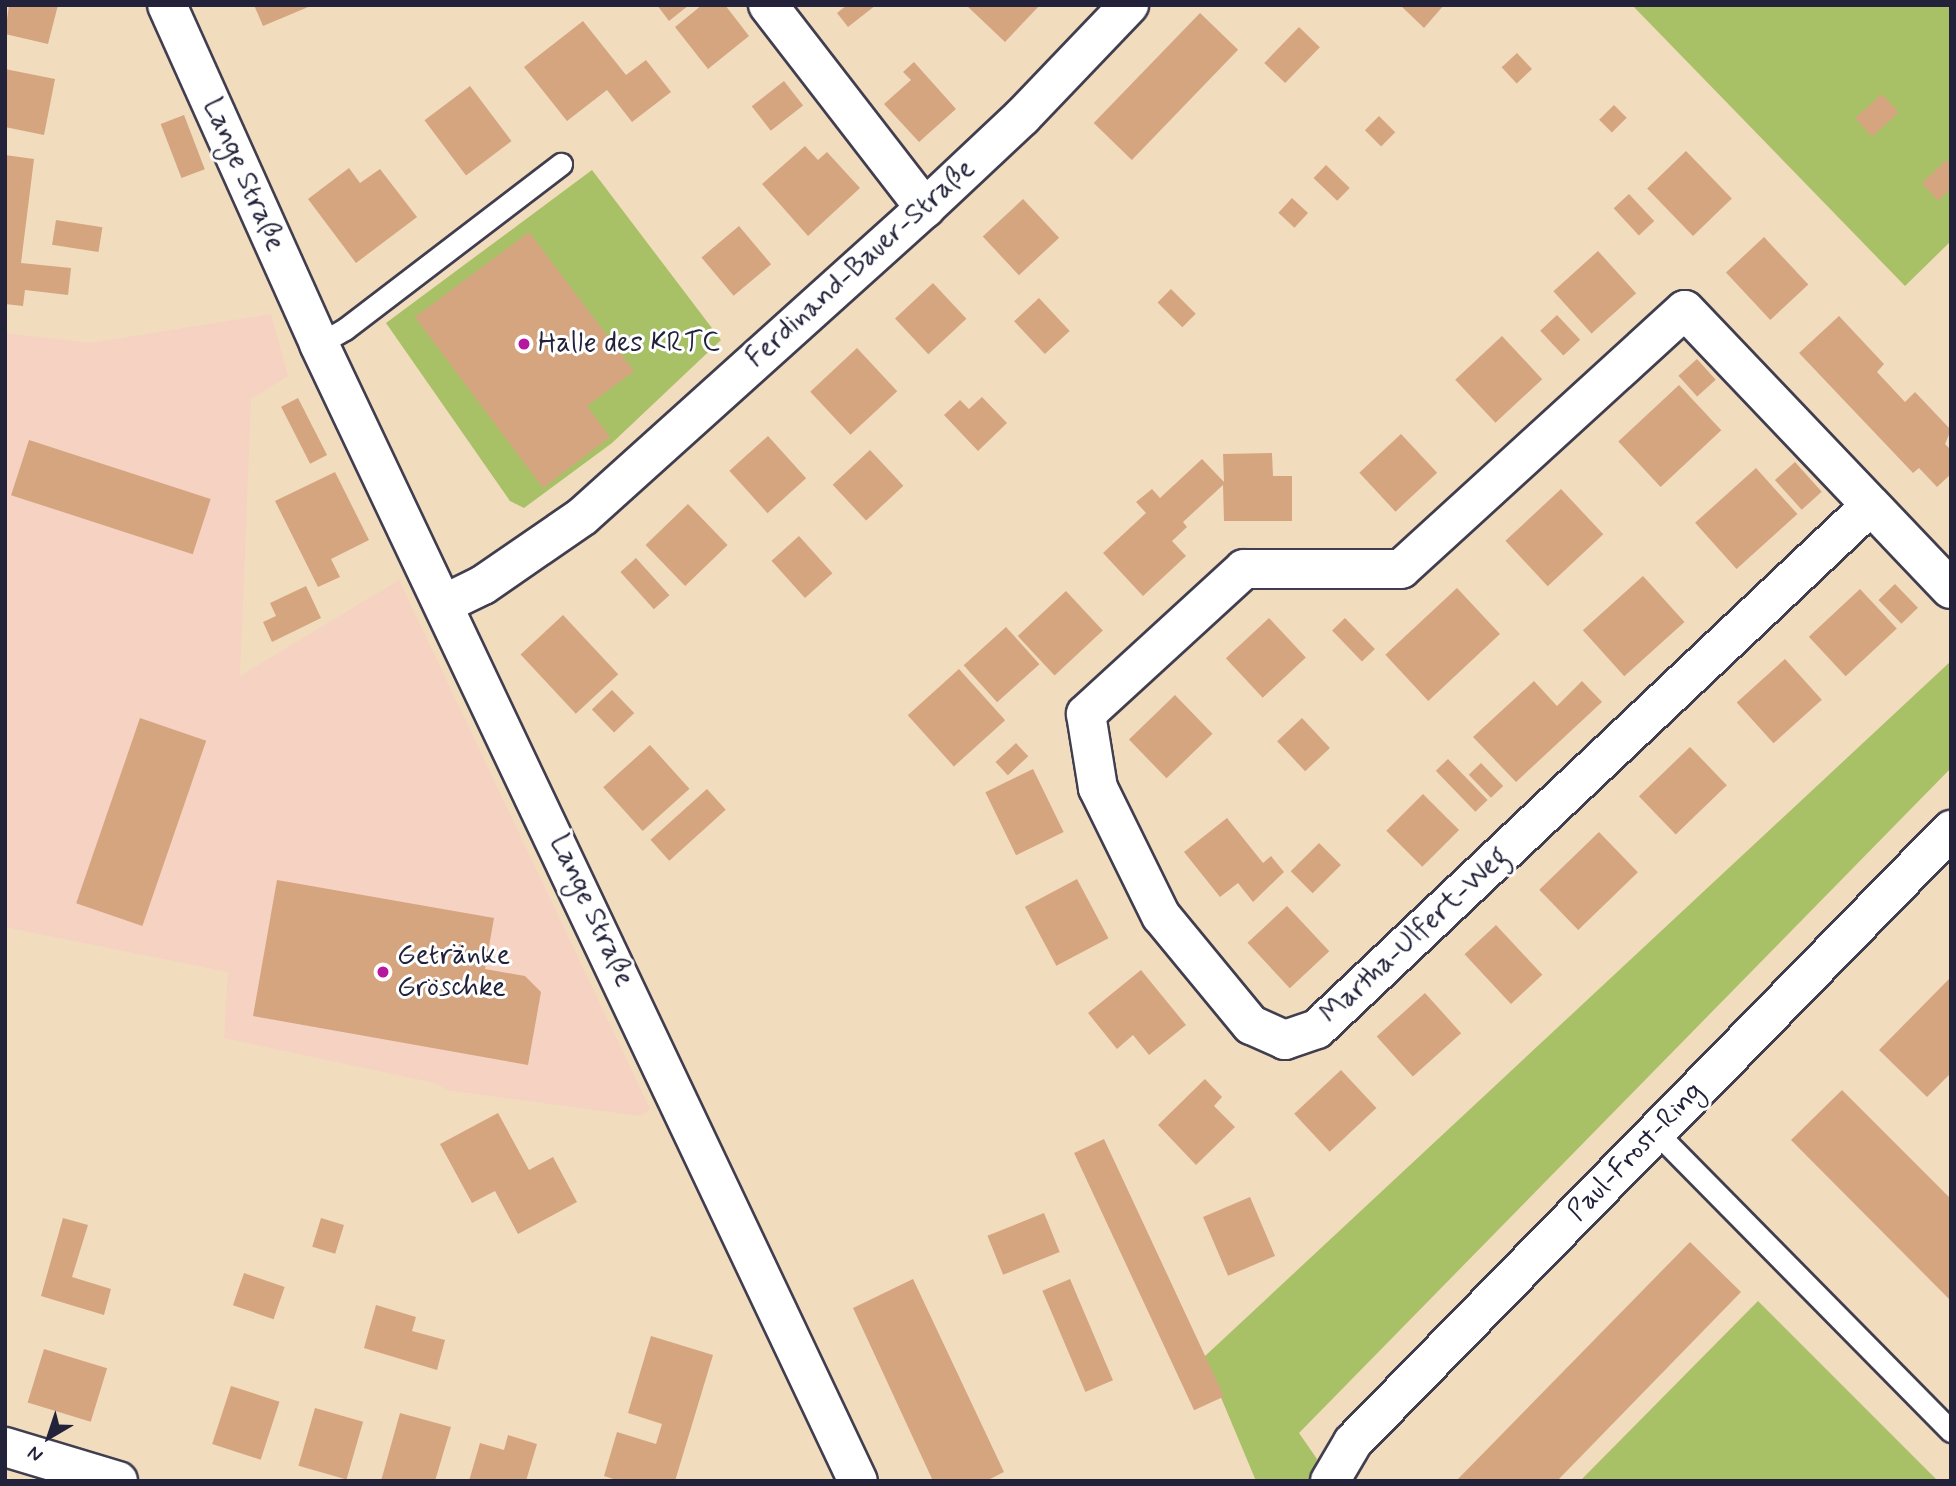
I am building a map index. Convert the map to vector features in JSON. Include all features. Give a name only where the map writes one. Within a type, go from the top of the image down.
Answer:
[{"type":"street","name":"Lange Straße","points":[[167,5],[319,344],[858,1481]]},
{"type":"street","points":[[768,5],[925,208]]},
{"type":"street","name":"Ferdinand-Bauer-Straße","points":[[444,604],[483,585],[583,516],[925,208],[1022,117],[1129,5]]},
{"type":"street","name":"Martha-Ulfert-Weg","points":[[1870,506],[1317,1029],[1285,1040],[1251,1025],[1161,916],[1098,788],[1086,713],[1244,569],[1401,569],[1685,310],[1951,589]]},
{"type":"street","name":"Paul-Frost-Ring","points":[[1330,1481],[1353,1441],[1951,830]]},
{"type":"street","points":[[5,1447],[118,1481]]},
{"type":"lane","points":[[319,344],[345,329],[561,164]]},
{"type":"lane","points":[[1656,1132],[1951,1431]]},
{"type":"shaded area","points":[[271,314],[288,376],[251,399],[240,676],[399,580],[650,1109],[640,1116],[447,1090],[435,1083],[224,1038],[228,972],[5,927],[5,333],[90,343]]},
{"type":"green space","points":[[1632,5],[1951,5],[1951,241],[1905,286]]},
{"type":"green space","points":[[592,170],[721,340],[612,443],[524,508],[510,501],[386,323]]},
{"type":"green space","points":[[1951,661],[1951,768],[1299,1433],[1317,1459],[1310,1481],[1256,1481],[1204,1357]]},
{"type":"green space","points":[[1758,1301],[1938,1481],[1580,1481]]},
{"type":"building","points":[[9,5],[58,5],[48,44],[5,34]]},
{"type":"building","points":[[254,5],[313,5],[263,26]]},
{"type":"building","points":[[657,5],[689,5],[669,21]]},
{"type":"building","points":[[702,5],[725,5],[749,36],[708,69],[675,27]]},
{"type":"building","points":[[847,5],[876,5],[848,27],[837,13]]},
{"type":"building","points":[[966,5],[1040,5],[1005,42]]},
{"type":"building","points":[[1400,5],[1444,5],[1424,28]]},
{"type":"building","points":[[1200,13],[1238,50],[1132,160],[1094,123]]},
{"type":"building","points":[[583,21],[626,75],[646,60],[671,92],[632,122],[607,90],[567,121],[524,67]]},
{"type":"building","points":[[1299,27],[1320,47],[1285,83],[1264,63]]},
{"type":"building","points":[[1517,53],[1532,69],[1517,83],[1502,67]]},
{"type":"building","points":[[914,62],[956,109],[919,142],[884,104],[911,80],[903,72]]},
{"type":"building","points":[[5,69],[55,79],[44,135],[5,127]]},
{"type":"building","points":[[784,81],[803,105],[771,131],[752,106]]},
{"type":"building","points":[[470,86],[512,141],[466,175],[424,120]]},
{"type":"building","points":[[1882,94],[1899,113],[1872,137],[1855,118]]},
{"type":"building","points":[[1614,105],[1627,118],[1612,133],[1599,120]]},
{"type":"building","points":[[184,115],[205,169],[181,178],[161,124]]},
{"type":"building","points":[[1379,116],[1395,132],[1381,146],[1365,130]]},
{"type":"building","points":[[805,146],[818,160],[827,152],[860,188],[808,236],[762,184]]},
{"type":"building","points":[[1686,151],[1732,198],[1693,236],[1647,189]]},
{"type":"building","points":[[5,155],[34,159],[21,263],[71,268],[68,295],[25,290],[23,306],[5,304]]},
{"type":"building","points":[[1946,160],[1951,164],[1951,188],[1938,201],[1922,183]]},
{"type":"building","points":[[1326,165],[1350,188],[1337,201],[1313,178]]},
{"type":"building","points":[[349,168],[360,183],[380,169],[417,217],[356,263],[308,199]]},
{"type":"building","points":[[1629,194],[1654,221],[1639,235],[1614,208]]},
{"type":"building","points":[[1292,198],[1308,213],[1294,228],[1278,213]]},
{"type":"building","points":[[1023,199],[1059,238],[1019,275],[983,237]]},
{"type":"building","points":[[56,220],[102,227],[99,252],[52,245]]},
{"type":"building","points":[[739,226],[771,264],[734,296],[701,257]]},
{"type":"building","name":"Halle des KRTC","points":[[529,232],[634,371],[587,406],[610,437],[543,488],[415,317]]},
{"type":"building","points":[[1764,237],[1808,285],[1770,320],[1726,272]]},
{"type":"building","points":[[1598,251],[1636,293],[1592,334],[1553,291]]},
{"type":"building","points":[[933,283],[966,319],[928,354],[895,318]]},
{"type":"building","points":[[1171,289],[1196,314],[1182,327],[1158,302]]},
{"type":"building","points":[[1039,298],[1070,331],[1045,354],[1014,321]]},
{"type":"building","points":[[1557,315],[1580,340],[1563,356],[1540,331]]},
{"type":"building","points":[[1839,316],[1884,364],[1877,372],[1905,402],[1915,392],[1951,430],[1945,444],[1951,450],[1951,474],[1937,487],[1919,468],[1913,473],[1799,353]]},
{"type":"building","points":[[1502,336],[1542,379],[1495,423],[1455,380]]},
{"type":"building","points":[[857,348],[897,391],[850,435],[810,392]]},
{"type":"building","points":[[1697,359],[1716,380],[1697,397],[1678,376]]},
{"type":"building","points":[[1679,385],[1721,430],[1661,487],[1618,442]]},
{"type":"building","points":[[982,397],[1007,423],[978,451],[944,415],[960,400],[969,409]]},
{"type":"building","points":[[298,398],[327,455],[310,464],[281,407]]},
{"type":"building","points":[[1401,434],[1437,473],[1395,512],[1359,473]]},
{"type":"building","points":[[768,436],[806,478],[767,513],[729,471]]},
{"type":"building","points":[[29,440],[211,499],[193,554],[11,495]]},
{"type":"building","points":[[870,450],[903,486],[866,521],[833,485]]},
{"type":"building","points":[[1272,453],[1273,476],[1292,476],[1292,521],[1224,521],[1223,485],[1183,522],[1187,527],[1172,541],[1186,556],[1143,596],[1103,553],[1146,513],[1136,502],[1152,489],[1160,498],[1202,459],[1224,482],[1223,454]]},
{"type":"building","points":[[1795,462],[1822,492],[1802,510],[1775,480]]},
{"type":"building","points":[[1756,468],[1797,514],[1737,569],[1695,523]]},
{"type":"building","points":[[335,472],[369,540],[331,559],[340,577],[318,587],[275,501]]},
{"type":"building","points":[[1561,489],[1603,534],[1548,586],[1505,541]]},
{"type":"building","points":[[688,504],[728,545],[685,586],[646,545]]},
{"type":"building","points":[[799,536],[832,573],[805,598],[772,561]]},
{"type":"building","points":[[636,558],[669,595],[654,609],[620,572]]},
{"type":"building","points":[[1643,576],[1684,622],[1624,676],[1583,630]]},
{"type":"building","points":[[1895,584],[1918,608],[1901,624],[1878,600]]},
{"type":"building","points":[[306,586],[321,618],[272,642],[263,622],[276,616],[270,603]]},
{"type":"building","points":[[1457,588],[1500,634],[1428,701],[1385,655]]},
{"type":"building","points":[[1860,589],[1897,628],[1846,676],[1809,637]]},
{"type":"building","points":[[1066,591],[1103,630],[1055,676],[1018,636]]},
{"type":"building","points":[[563,615],[618,674],[576,714],[521,655]]},
{"type":"building","points":[[1269,618],[1306,657],[1263,698],[1226,658]]},
{"type":"building","points":[[1345,618],[1375,649],[1362,661],[1332,631]]},
{"type":"building","points":[[1006,627],[1039,664],[997,702],[964,665]]},
{"type":"building","points":[[1785,659],[1822,700],[1773,743],[1737,702]]},
{"type":"building","points":[[959,669],[1005,720],[954,766],[908,715]]},
{"type":"building","points":[[1534,681],[1557,706],[1582,681],[1602,702],[1516,782],[1473,737]]},
{"type":"building","points":[[612,690],[634,713],[614,732],[592,709]]},
{"type":"building","points":[[1175,695],[1213,734],[1166,778],[1129,739]]},
{"type":"building","points":[[140,718],[206,741],[142,926],[76,903]]},
{"type":"building","points":[[1302,718],[1330,748],[1305,771],[1277,741]]},
{"type":"building","points":[[1016,743],[1028,756],[1008,775],[996,762]]},
{"type":"building","points":[[650,745],[689,789],[643,831],[603,787]]},
{"type":"building","points":[[1690,747],[1727,785],[1676,834],[1639,796]]},
{"type":"building","points":[[1448,759],[1488,800],[1475,812],[1436,771]]},
{"type":"building","points":[[1481,763],[1503,786],[1491,798],[1469,775]]},
{"type":"building","points":[[1033,769],[1064,832],[1016,855],[985,792]]},
{"type":"building","points":[[707,789],[726,810],[669,861],[651,840]]},
{"type":"building","points":[[1423,794],[1459,830],[1422,867],[1386,831]]},
{"type":"building","points":[[1227,818],[1263,863],[1271,856],[1284,872],[1253,902],[1238,883],[1220,897],[1184,852]]},
{"type":"building","points":[[1599,832],[1638,872],[1578,930],[1539,890]]},
{"type":"building","points":[[1319,843],[1341,865],[1313,893],[1291,871]]},
{"type":"building","points":[[1077,879],[1108,938],[1056,966],[1025,907]]},
{"type":"building","name":"Getränke Gröschke","points":[[277,880],[494,918],[485,969],[525,976],[541,992],[528,1065],[253,1016]]},
{"type":"building","points":[[1287,906],[1329,951],[1290,988],[1248,943]]},
{"type":"building","points":[[1496,925],[1542,975],[1511,1004],[1465,954]]},
{"type":"building","points":[[1141,970],[1186,1025],[1149,1055],[1133,1035],[1117,1049],[1088,1013]]},
{"type":"building","points":[[1951,977],[1951,1073],[1927,1097],[1879,1050]]},
{"type":"building","points":[[1425,993],[1461,1033],[1413,1077],[1377,1036]]},
{"type":"building","points":[[1341,1070],[1376,1108],[1330,1152],[1294,1114]]},
{"type":"building","points":[[1205,1079],[1222,1097],[1214,1106],[1235,1127],[1196,1165],[1158,1125]]},
{"type":"building","points":[[1842,1090],[1951,1199],[1951,1301],[1791,1140]]},
{"type":"building","points":[[498,1113],[529,1170],[553,1157],[577,1202],[518,1234],[495,1191],[472,1203],[440,1144]]},
{"type":"building","points":[[1104,1139],[1224,1396],[1194,1410],[1074,1153]]},
{"type":"building","points":[[1250,1197],[1275,1256],[1228,1276],[1203,1217]]},
{"type":"building","points":[[1044,1213],[1060,1252],[1003,1275],[987,1236]]},
{"type":"building","points":[[63,1218],[88,1225],[72,1277],[111,1289],[104,1315],[41,1296]]},
{"type":"building","points":[[321,1218],[344,1225],[335,1254],[312,1247]]},
{"type":"building","points":[[1690,1242],[1741,1292],[1557,1481],[1456,1481]]},
{"type":"building","points":[[244,1273],[285,1287],[274,1319],[233,1305]]},
{"type":"building","points":[[913,1279],[1004,1472],[986,1481],[933,1481],[853,1308]]},
{"type":"building","points":[[1070,1279],[1113,1380],[1085,1392],[1042,1291]]},
{"type":"building","points":[[376,1305],[416,1317],[412,1331],[445,1340],[437,1370],[364,1348]]},
{"type":"building","points":[[651,1336],[713,1355],[675,1481],[620,1481],[604,1476],[617,1432],[656,1444],[662,1424],[628,1413]]},
{"type":"building","points":[[44,1349],[107,1368],[91,1422],[28,1403]]},
{"type":"building","points":[[231,1386],[280,1402],[261,1460],[212,1444]]},
{"type":"building","points":[[315,1408],[363,1422],[347,1479],[298,1466]]},
{"type":"building","points":[[400,1413],[451,1427],[435,1481],[381,1481]]},
{"type":"building","points":[[508,1435],[537,1444],[526,1481],[469,1481],[480,1443],[504,1450]]},
{"type":"place","name":"Halle des KRTC","points":[[524,344]]},
{"type":"place","name":"Getränke Gröschke","points":[[383,972]]}]
